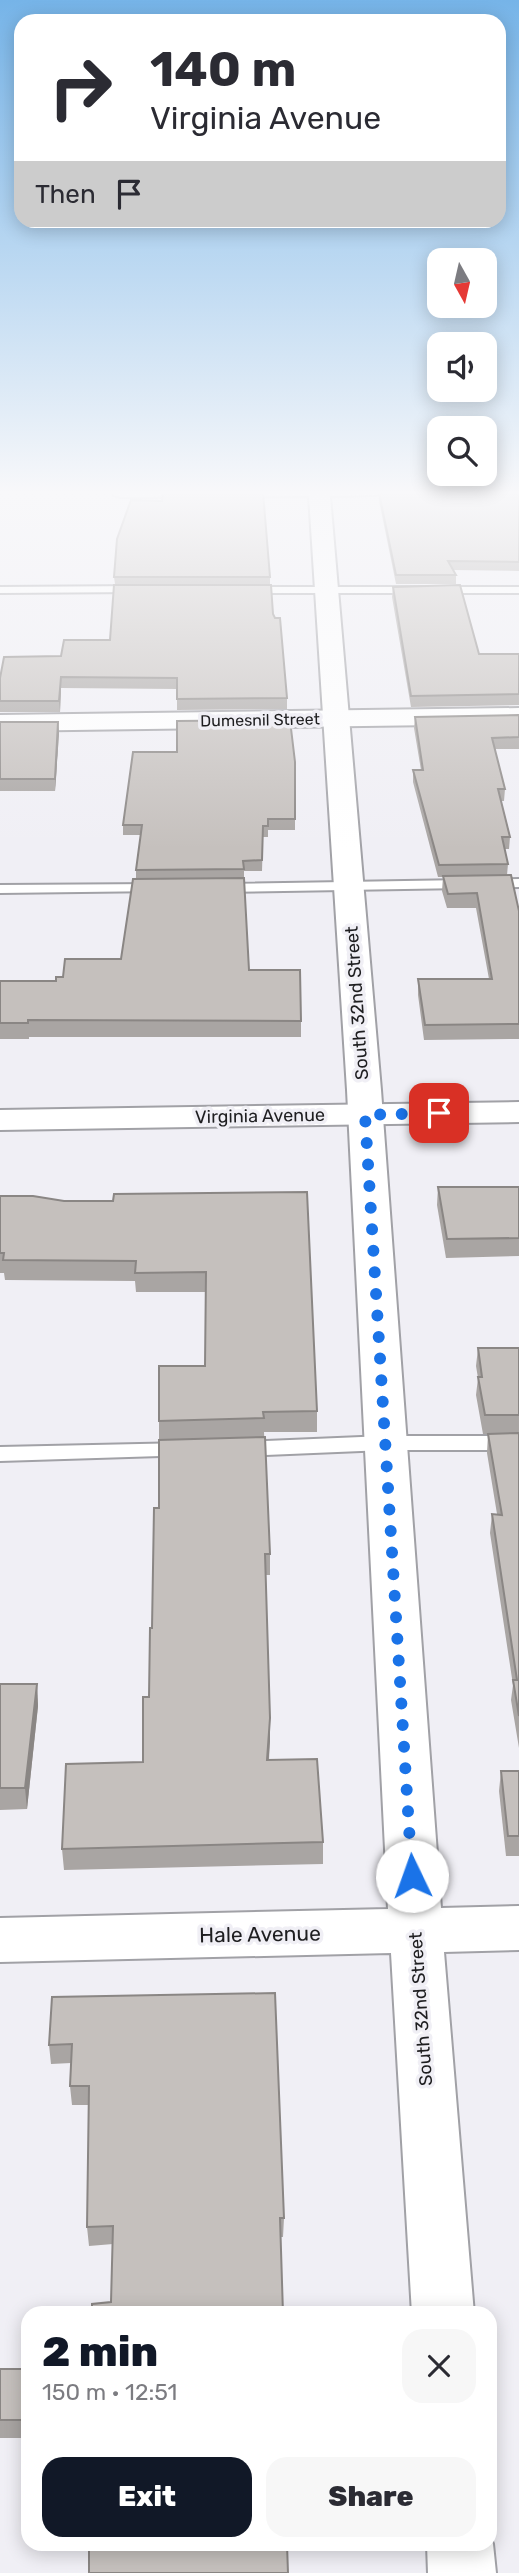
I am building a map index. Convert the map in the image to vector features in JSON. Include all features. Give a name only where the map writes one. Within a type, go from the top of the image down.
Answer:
[{"type":"street","name":"South 32nd Street","points":[[327,609],[365,1115],[415,1930],[442,2306]]},
{"type":"street","name":"Dumesnil Street","points":[[0,723],[519,716]]},
{"type":"street","name":"Virginia Avenue","points":[[0,1120],[519,1112]]},
{"type":"street","name":"Hale Avenue","points":[[0,1940],[519,1927]]},
{"type":"street","points":[[460,2551],[462,2573]]},
{"type":"lane","points":[[204,888],[519,883]]},
{"type":"lane","points":[[0,889],[176,888]]},
{"type":"lane","points":[[0,1454],[385,1443],[519,1443]]},
{"type":"building","points":[[112,609],[273,609],[275,618],[280,618],[287,698],[177,699],[177,678],[61,677],[59,701],[0,701],[4,657],[61,656],[64,640],[110,640]]},
{"type":"building","points":[[397,609],[467,609],[479,654],[519,654],[519,694],[411,696]]},
{"type":"building","points":[[519,715],[519,737],[492,738],[505,789],[498,789],[510,837],[502,837],[508,864],[439,865],[413,770],[423,770],[415,717]]},
{"type":"building","points":[[290,720],[295,762],[295,819],[268,819],[268,826],[263,826],[262,860],[243,861],[244,869],[136,870],[142,825],[123,825],[133,752],[177,752],[177,721]]},
{"type":"building","points":[[0,722],[58,722],[55,779],[0,779]]},
{"type":"building","points":[[511,875],[519,911],[519,1024],[425,1025],[418,979],[492,979],[477,893],[448,894],[443,876]]},
{"type":"building","points":[[244,878],[249,970],[300,970],[301,1021],[28,1020],[28,1023],[0,1023],[0,981],[56,981],[56,977],[63,977],[65,959],[121,959],[133,879]]},
{"type":"building","points":[[438,1187],[519,1187],[519,1238],[447,1239]]},
{"type":"building","points":[[307,1192],[317,1411],[263,1412],[264,1418],[159,1421],[159,1366],[205,1366],[206,1272],[135,1273],[136,1261],[3,1260],[4,1253],[0,1253],[0,1196],[33,1196],[64,1201],[113,1201],[114,1194]]},
{"type":"building","points":[[478,1348],[519,1348],[519,1415],[485,1415],[478,1377],[482,1377]]},
{"type":"building","points":[[519,1433],[519,1716],[513,1680],[517,1680],[492,1514],[502,1515],[488,1434]]},
{"type":"building","points":[[265,1437],[270,1554],[265,1554],[270,1718],[267,1760],[317,1759],[323,1842],[62,1849],[66,1764],[143,1762],[143,1697],[149,1697],[152,1628],[154,1508],[159,1508],[159,1440]]},
{"type":"building","points":[[0,1684],[37,1684],[25,1788],[0,1788]]},
{"type":"building","points":[[501,1771],[519,1771],[519,1836],[508,1836]]},
{"type":"building","points":[[275,1993],[284,2218],[280,2218],[283,2306],[92,2306],[111,2302],[113,2226],[87,2227],[89,2086],[70,2086],[72,2044],[49,2045],[52,1997]]},
{"type":"building","points":[[0,2369],[21,2369],[21,2420],[0,2420]]},
{"type":"building","points":[[89,2551],[287,2551],[288,2573],[89,2573]]},
{"type":"route","points":[[412,1876],[365,1115],[439,1113]]}]
